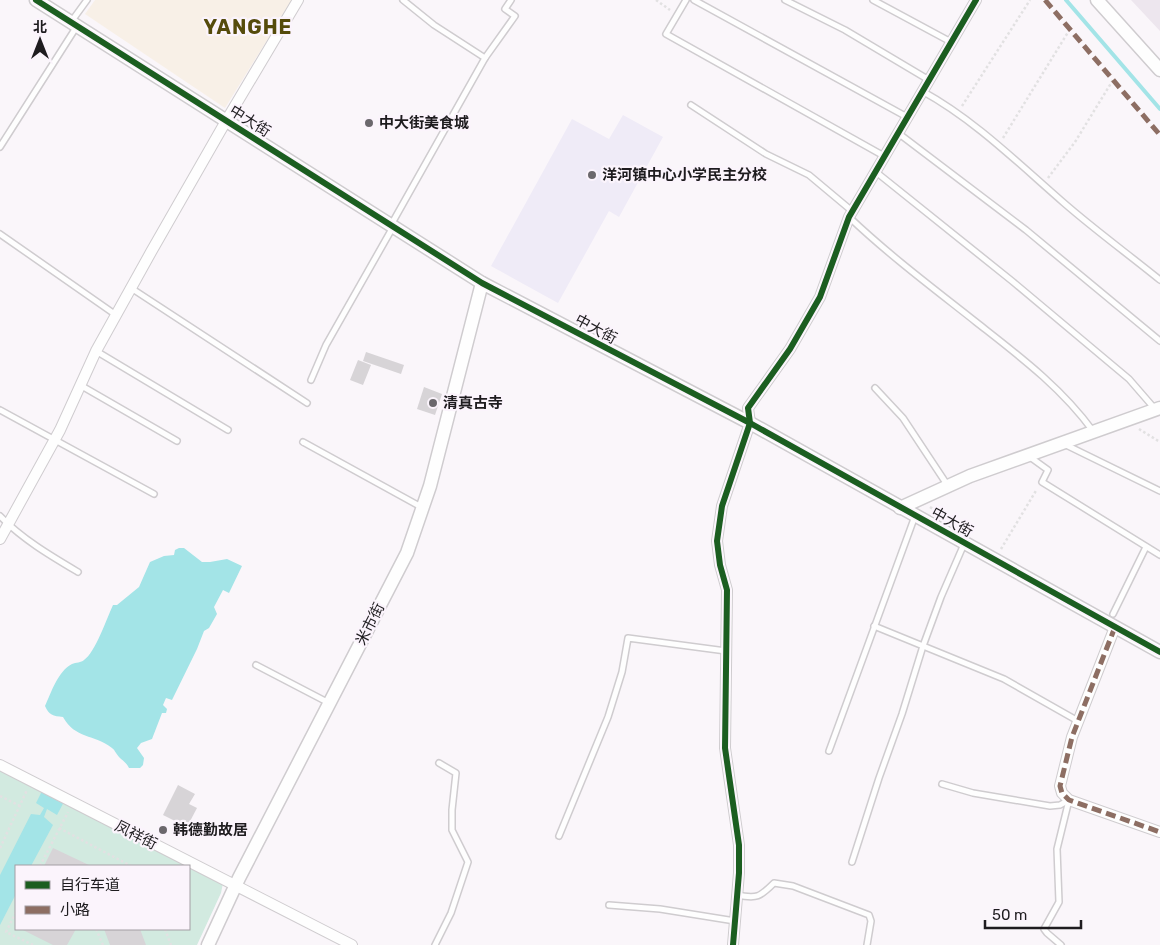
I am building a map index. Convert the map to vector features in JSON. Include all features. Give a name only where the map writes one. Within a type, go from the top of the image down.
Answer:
[{"type":"street","name":"中大街","points":[[36,0],[482,283],[750,423],[1160,652]]},
{"type":"street","points":[[0,539],[55,439],[96,351],[226,121],[298,0]]},
{"type":"street","points":[[733,945],[738,895],[738,846],[725,748],[726,590],[717,541],[722,506],[750,423],[748,408],[790,348],[820,297],[851,214],[974,3],[962,0]]},
{"type":"street","points":[[1097,0],[1160,70]]},
{"type":"street","name":"米市街","points":[[208,945],[235,886],[407,553],[424,508],[482,283]]},
{"type":"street","points":[[900,508],[948,486],[1028,455],[1158,409]]},
{"type":"street","points":[[1115,627],[1072,737],[1060,786],[1062,793],[1069,800],[1160,832]]},
{"type":"street","name":"凤祥街","points":[[0,764],[352,945]]},
{"type":"lane","points":[[0,147],[87,0]]},
{"type":"lane","points":[[403,0],[434,24],[485,58]]},
{"type":"lane","points":[[311,380],[326,345],[485,58],[515,16],[505,9],[511,0]]},
{"type":"lane","points":[[686,0],[666,34],[885,156]]},
{"type":"lane","points":[[694,0],[907,118]]},
{"type":"lane","points":[[785,0],[844,30],[929,80]]},
{"type":"lane","points":[[873,0],[951,42]]},
{"type":"lane","points":[[922,91],[957,113],[1076,214],[1160,280]]},
{"type":"lane","points":[[691,105],[766,154],[809,175],[851,214],[874,240],[1026,361],[1076,408],[1094,431]]},
{"type":"lane","points":[[898,133],[1026,230],[1160,341]]},
{"type":"lane","points":[[876,172],[1012,281],[1129,379],[1158,409]]},
{"type":"lane","points":[[0,234],[116,315]]},
{"type":"lane","points":[[131,288],[307,404]]},
{"type":"lane","points":[[96,351],[228,430]]},
{"type":"lane","points":[[80,385],[176,441]]},
{"type":"lane","points":[[875,388],[903,418],[948,486]]},
{"type":"lane","points":[[0,410],[154,494]]},
{"type":"lane","points":[[303,442],[424,508]]},
{"type":"lane","points":[[1062,443],[1160,491]]},
{"type":"lane","points":[[1028,455],[1048,470],[1042,482],[1160,555]]},
{"type":"lane","points":[[0,516],[8,525],[45,552],[78,572]]},
{"type":"lane","points":[[829,751],[915,516]]},
{"type":"lane","points":[[852,862],[923,646],[941,597],[965,543]]},
{"type":"lane","points":[[1113,614],[1146,547]]},
{"type":"lane","points":[[874,626],[1004,679],[1078,721]]},
{"type":"lane","points":[[559,836],[608,717],[622,672],[628,638],[726,651]]},
{"type":"lane","points":[[256,665],[329,703]]},
{"type":"lane","points":[[435,945],[451,912],[468,862],[452,830],[456,773],[439,763]]},
{"type":"lane","points":[[942,784],[973,793],[1050,806],[1069,800]]},
{"type":"lane","points":[[1062,945],[1044,929],[1058,902],[1060,893],[1058,849],[1069,800]]},
{"type":"lane","points":[[738,895],[752,898],[761,896],[774,883],[793,886],[869,915],[871,921],[867,945]]},
{"type":"lane","points":[[609,905],[660,909],[735,921]]},
{"type":"path","points":[[656,0],[677,15]]},
{"type":"path","points":[[957,113],[1030,0]]},
{"type":"path","points":[[998,146],[1070,29]]},
{"type":"path","points":[[1043,185],[1075,142],[1113,80]]},
{"type":"path","points":[[1126,420],[1160,442]]},
{"type":"path","points":[[1001,550],[1042,482]]},
{"type":"path","points":[[0,848],[32,781]]},
{"type":"path","points":[[0,796],[20,806]]},
{"type":"path","points":[[40,865],[73,802]]},
{"type":"path","points":[[59,828],[129,865]]},
{"type":"path","points":[[6,932],[15,914]]},
{"type":"path","points":[[0,929],[33,945]]},
{"type":"path","points":[[96,930],[103,945]]},
{"type":"path","points":[[165,930],[171,945]]},
{"type":"shaded area","points":[[95,0],[292,0],[225,108],[85,14]]},
{"type":"shaded area","points":[[1131,0],[1160,0],[1160,31]]},
{"type":"shaded area","name":"洋河镇中心小学民主分校","points":[[623,115],[663,137],[619,217],[609,211],[558,303],[491,266],[572,119],[609,139]]},
{"type":"green space","points":[[0,764],[224,878],[221,893],[197,945],[0,945]]},
{"type":"water","points":[[184,548],[202,562],[227,559],[242,566],[229,593],[223,590],[214,607],[217,614],[209,628],[204,631],[172,700],[166,698],[163,705],[167,709],[166,713],[162,713],[152,739],[141,743],[137,748],[144,758],[143,765],[140,768],[129,768],[112,748],[79,733],[63,717],[52,714],[45,706],[56,683],[67,667],[83,661],[88,656],[100,635],[113,605],[117,605],[139,587],[150,562],[164,556],[174,555],[175,550]]},
{"type":"water","points":[[43,789],[65,800],[57,815],[47,809],[44,817],[53,825],[32,865],[15,865],[15,896],[0,925],[0,875],[31,814],[40,815],[44,808],[36,803]]},
{"type":"building","points":[[366,352],[404,365],[401,374],[363,361]]},
{"type":"building","points":[[358,360],[371,365],[363,385],[350,380]]},
{"type":"building","points":[[424,387],[442,394],[435,415],[417,409]]},
{"type":"building","points":[[178,785],[195,794],[189,804],[197,808],[187,827],[163,815]]},
{"type":"building","points":[[53,848],[89,865],[44,865]]},
{"type":"building","points":[[23,930],[75,930],[67,945],[53,945]]},
{"type":"building","points":[[104,930],[140,930],[146,945],[110,945]]},
{"type":"waterway","points":[[1066,0],[1160,109]]},
{"type":"marked path","points":[[1045,0],[1160,135]]},
{"type":"marked path","points":[[1115,627],[1072,737],[1060,786],[1062,793],[1069,800],[1160,832]]},
{"type":"cycle path","points":[[36,0],[482,283],[750,423],[1160,652]]},
{"type":"cycle path","points":[[733,945],[739,873],[739,845],[725,748],[727,590],[720,565],[717,541],[722,506],[750,423],[748,408],[790,349],[820,297],[849,217],[976,0]]},
{"type":"place","name":"中大街美食城","points":[[369,123]]},
{"type":"place","name":"洋河镇中心小学民主分校","points":[[592,175]]},
{"type":"place","name":"清真古寺","points":[[433,403]]},
{"type":"place","name":"韩德勤故居","points":[[163,830]]},
{"type":"district","name":"YANGHE","points":[[248,27]]}]
